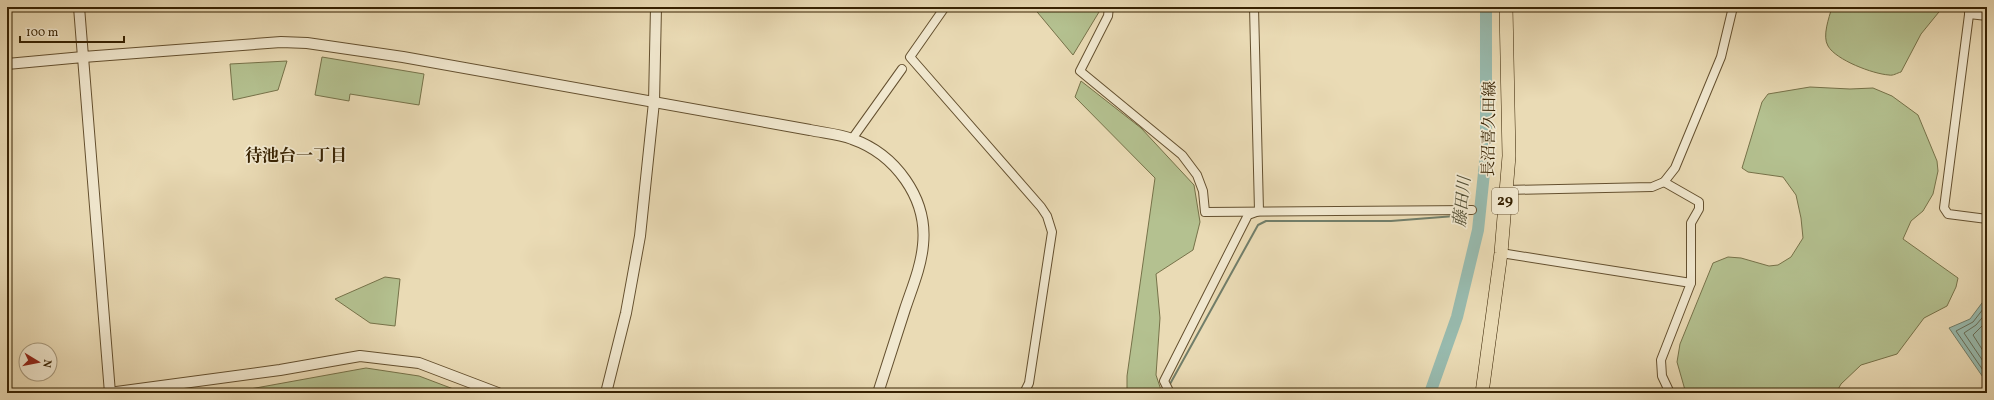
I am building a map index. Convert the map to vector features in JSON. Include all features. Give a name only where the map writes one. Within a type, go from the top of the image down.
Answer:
[{"type":"main road","name":"長沼喜久田線","points":[[1482,393],[1501,253],[1506,190],[1509,129],[1506,7]]},
{"type":"street","points":[[79,7],[110,393],[280,370],[360,356],[419,363],[498,393]]},
{"type":"street","points":[[606,393],[626,312],[640,236],[654,102],[656,7]]},
{"type":"street","points":[[945,7],[910,57],[1041,207],[1047,216],[1052,232],[1029,383],[1024,393]]},
{"type":"street","points":[[1109,7],[1108,16],[1080,71],[1182,155],[1197,175],[1203,191],[1205,212],[1472,210]]},
{"type":"street","points":[[1254,7],[1259,211]]},
{"type":"street","points":[[1506,190],[1652,187],[1664,182],[1675,168],[1721,57],[1733,7]]},
{"type":"street","points":[[1987,16],[1969,11],[1944,208],[1948,214],[1987,219]]},
{"type":"street","points":[[7,64],[281,42],[307,43],[403,57],[852,139],[888,159],[901,172],[918,204],[922,223],[923,243],[920,263],[878,393]]},
{"type":"street","points":[[852,139],[902,69]]},
{"type":"street","points":[[1664,182],[1699,202],[1699,209],[1691,223],[1691,282],[1661,360],[1662,376],[1670,393]]},
{"type":"street","points":[[1170,393],[1164,381],[1248,216],[1259,211]]},
{"type":"street","points":[[1501,253],[1691,282]]},
{"type":"green space","points":[[1033,7],[1099,7],[1099,12],[1073,55]]},
{"type":"green space","points":[[1832,7],[1943,7],[1921,34],[1901,72],[1890,75],[1865,69],[1847,61],[1832,51],[1826,42],[1826,37]]},
{"type":"green space","points":[[322,57],[424,74],[419,105],[350,94],[349,101],[315,95]]},
{"type":"green space","points":[[287,61],[278,90],[233,100],[230,64]]},
{"type":"green space","points":[[1081,81],[1141,128],[1194,185],[1200,222],[1193,250],[1156,274],[1160,318],[1156,375],[1162,393],[1127,393],[1127,376],[1155,178],[1075,97]]},
{"type":"green space","points":[[1810,87],[1850,89],[1873,88],[1892,96],[1918,115],[1937,161],[1938,171],[1933,194],[1923,211],[1911,221],[1903,239],[1958,278],[1956,287],[1947,306],[1924,318],[1897,354],[1861,365],[1841,384],[1836,393],[1688,393],[1685,390],[1677,362],[1680,344],[1713,263],[1728,257],[1741,258],[1769,266],[1778,265],[1791,257],[1803,238],[1801,218],[1796,195],[1783,177],[1748,172],[1742,168],[1762,102],[1768,94]]},
{"type":"green space","points":[[385,277],[400,279],[395,326],[370,323],[335,299]]},
{"type":"green space","points":[[366,368],[419,376],[464,393],[228,393]]},
{"type":"water","points":[[1985,299],[1987,300],[1987,383],[1949,328],[1970,319]]},
{"type":"waterway","name":"藤田川","points":[[1430,393],[1457,317],[1478,230],[1486,154],[1486,7]]},
{"type":"waterway","points":[[1170,384],[1258,225],[1266,221],[1391,221],[1455,216],[1460,214]]},
{"type":"district","name":"待池台一丁目","points":[[296,156]]}]
